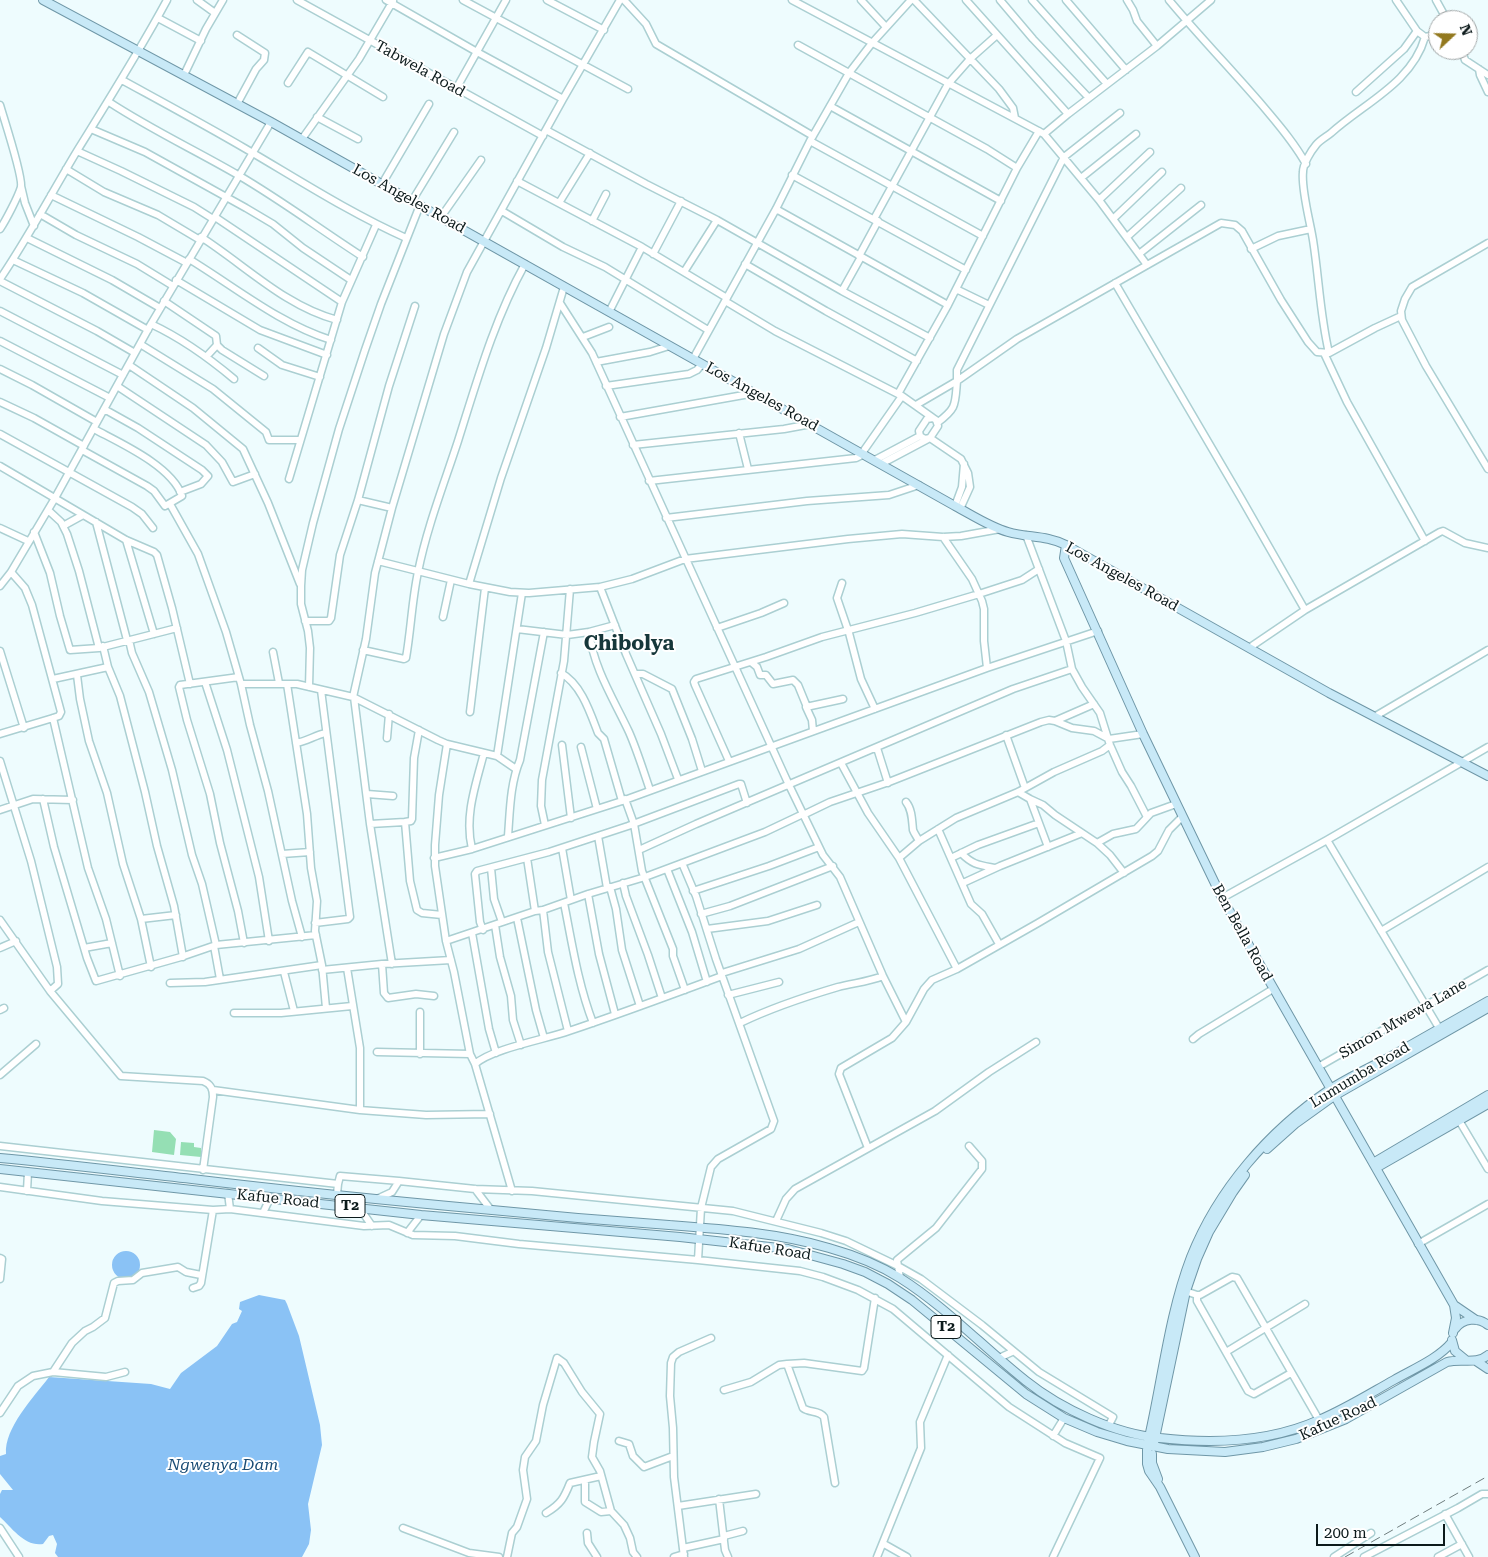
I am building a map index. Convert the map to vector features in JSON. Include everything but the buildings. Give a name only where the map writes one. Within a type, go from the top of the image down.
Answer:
[{"type":"main road","name":"Los Angeles Road","points":[[48,1],[484,240],[564,287],[958,507],[1000,529],[1045,537],[1066,546],[1374,717],[1488,776]]},
{"type":"main road","name":"Ben Bella Road","points":[[1066,546],[1064,558],[1143,734],[1222,898],[1454,1305],[1484,1321]]},
{"type":"main road","name":"Lumumba Road","points":[[1195,1557],[1160,1487],[1148,1471],[1147,1464],[1191,1258],[1204,1230],[1233,1182],[1271,1138],[1290,1120],[1333,1092],[1488,1000]]},
{"type":"main road","name":"Lumumba Road","points":[[1333,1092],[1488,1008]]},
{"type":"main road","points":[[1374,1166],[1457,1117],[1488,1095]]},
{"type":"main road","points":[[1457,1117],[1488,1104]]},
{"type":"main road","name":"Kafue Road","points":[[0,1158],[491,1210],[700,1227],[790,1239],[861,1259],[900,1278],[936,1304],[1028,1383],[1093,1420],[1152,1437],[1233,1440],[1293,1429],[1319,1420],[1425,1363],[1446,1350],[1452,1342]]},
{"type":"main road","name":"Kafue Road","points":[[0,1169],[421,1215],[700,1239],[788,1249],[843,1264],[865,1272],[888,1284],[912,1300],[1026,1394],[1064,1418],[1097,1432],[1150,1446],[1225,1452],[1263,1447],[1296,1439],[1346,1419],[1452,1360],[1472,1361]]},
{"type":"main road","points":[[1454,1305],[1456,1318],[1452,1342],[1457,1354],[1488,1369]]},
{"type":"main road","points":[[1453,1333],[1462,1322],[1484,1321]]},
{"type":"main road","points":[[1472,1361],[1488,1355]]},
{"type":"main road","points":[[1130,1432],[1154,1425],[1160,1433],[1169,1439]]},
{"type":"street","points":[[135,352],[0,280],[139,52],[167,0]]},
{"type":"street","points":[[196,0],[215,13]]},
{"type":"street","points":[[184,75],[206,29],[223,0]]},
{"type":"street","name":"Tabwela Road","points":[[297,0],[543,136]]},
{"type":"street","points":[[463,0],[628,89]]},
{"type":"street","points":[[456,89],[506,0]]},
{"type":"street","points":[[547,0],[604,30]]},
{"type":"street","points":[[392,964],[370,824],[354,697],[378,562],[392,508],[444,334],[467,272],[563,99],[622,0],[646,24],[656,44],[812,139],[983,236]]},
{"type":"street","points":[[792,0],[872,44],[1042,132],[1099,200],[1147,265]]},
{"type":"street","points":[[861,0],[886,27]]},
{"type":"street","points":[[693,359],[849,73],[886,27],[913,0],[1004,96],[1013,108],[1015,118]]},
{"type":"street","points":[[966,0],[1068,114]]},
{"type":"street","points":[[1000,0],[1033,39],[1089,98]]},
{"type":"street","points":[[1032,0],[1107,84]]},
{"type":"street","points":[[1066,0],[1126,70]]},
{"type":"street","points":[[1127,0],[1133,10],[1136,21],[1157,46]]},
{"type":"street","points":[[1169,0],[1270,114],[1299,151],[1306,164]]},
{"type":"street","points":[[649,481],[748,468],[850,459],[860,456],[900,395],[1017,168],[1042,132],[1157,46],[1211,0]]},
{"type":"street","points":[[1396,0],[1417,31],[1424,37]]},
{"type":"street","points":[[302,139],[370,42],[391,1],[477,52],[563,99]]},
{"type":"street","points":[[158,18],[201,42]]},
{"type":"street","points":[[1356,92],[1404,49],[1417,31]]},
{"type":"street","points":[[237,35],[265,53],[264,60],[256,69],[237,104]]},
{"type":"street","points":[[842,291],[860,257],[892,185],[948,84],[970,59],[997,35]]},
{"type":"street","points":[[1424,37],[1428,36]]},
{"type":"street","points":[[1424,37],[1421,49],[1403,74],[1381,95],[1317,144],[1302,174],[1312,228],[1321,318],[1327,353],[1347,402],[1425,541]]},
{"type":"street","points":[[798,45],[1017,168]]},
{"type":"street","points":[[288,83],[307,52],[383,97]]},
{"type":"street","points":[[1465,60],[1488,75]]},
{"type":"street","points":[[1479,69],[1488,92]]},
{"type":"street","points":[[122,80],[253,153],[376,225],[406,238]]},
{"type":"street","points":[[108,102],[274,196],[363,257]]},
{"type":"street","points":[[0,104],[26,208],[34,226]]},
{"type":"street","points":[[382,184],[429,104]]},
{"type":"street","points":[[830,106],[1001,201]]},
{"type":"street","points":[[920,436],[919,432],[931,418],[950,413],[954,408],[957,370],[1064,157],[1120,112]]},
{"type":"street","points":[[317,117],[358,139]]},
{"type":"street","points":[[0,586],[48,510],[164,301],[271,122]]},
{"type":"street","points":[[91,129],[145,152],[273,224],[303,248],[351,280]]},
{"type":"street","points":[[546,130],[717,220],[842,291],[930,338]]},
{"type":"street","points":[[412,201],[454,132]]},
{"type":"street","points":[[0,135],[8,133]]},
{"type":"street","points":[[1081,178],[1136,134]]},
{"type":"street","points":[[77,151],[214,218],[342,302]]},
{"type":"street","points":[[1099,200],[1150,152]]},
{"type":"street","points":[[559,203],[590,153]]},
{"type":"street","points":[[441,217],[480,160]]},
{"type":"street","points":[[66,169],[104,192],[158,215],[231,256],[266,284],[313,312],[337,320]]},
{"type":"street","points":[[1113,219],[1162,172]]},
{"type":"street","points":[[792,175],[966,270]]},
{"type":"street","points":[[517,181],[642,247],[775,331],[900,395],[916,405],[938,426],[929,438],[878,462]]},
{"type":"street","points":[[0,229],[21,186]]},
{"type":"street","points":[[1127,237],[1181,188]]},
{"type":"street","points":[[592,221],[606,194]]},
{"type":"street","points":[[51,195],[188,261],[271,311],[311,333],[331,340]]},
{"type":"street","points":[[653,254],[681,202]]},
{"type":"street","points":[[309,687],[310,648],[301,604],[302,570],[339,429],[381,304],[420,205]]},
{"type":"street","points":[[1139,254],[1201,205]]},
{"type":"street","points":[[776,209],[948,304]]},
{"type":"street","points":[[502,211],[563,247],[584,256],[626,280],[708,330]]},
{"type":"street","points":[[40,214],[76,235],[175,283],[260,330],[327,355]]},
{"type":"street","points":[[684,272],[717,220]]},
{"type":"street","points":[[916,405],[957,381],[1017,339],[1221,223],[1229,223],[1238,228],[1314,350],[1327,353],[1401,316]]},
{"type":"street","points":[[289,479],[342,302],[376,225]]},
{"type":"street","points":[[1251,249],[1278,236],[1312,228]]},
{"type":"street","points":[[27,238],[112,280],[160,308]]},
{"type":"street","points":[[1488,243],[1412,287],[1405,299],[1401,316],[1426,366],[1488,469]]},
{"type":"street","points":[[609,312],[642,247]]},
{"type":"street","points":[[13,260],[83,293],[149,328],[171,335],[206,357],[234,379]]},
{"type":"street","points":[[363,650],[406,658],[418,571],[435,511],[488,347],[508,296],[525,264]]},
{"type":"street","points":[[745,264],[917,361]]},
{"type":"street","points":[[1115,283],[1242,498],[1305,610]]},
{"type":"street","points":[[469,584],[501,478],[546,348],[564,287]]},
{"type":"street","points":[[956,289],[989,304]]},
{"type":"street","points":[[164,301],[215,334],[217,345],[206,357]]},
{"type":"street","points":[[560,302],[596,362],[632,445],[803,815],[826,860],[840,877],[883,976],[906,1022]]},
{"type":"street","points":[[305,621],[329,621],[331,618],[340,555],[415,306]]},
{"type":"street","points":[[0,311],[122,375]]},
{"type":"street","points":[[583,338],[609,327]]},
{"type":"street","points":[[0,341],[110,398]]},
{"type":"street","points":[[140,344],[213,389],[266,432],[270,440],[300,440]]},
{"type":"street","points":[[217,345],[264,376]]},
{"type":"street","points":[[596,362],[650,352],[669,346]]},
{"type":"street","points":[[258,348],[282,365],[320,378]]},
{"type":"street","points":[[606,386],[689,374],[697,370],[702,364]]},
{"type":"street","points":[[129,365],[193,408],[246,453],[301,586]]},
{"type":"street","points":[[0,369],[97,422]]},
{"type":"street","points":[[117,386],[206,445],[222,462],[233,482],[255,474]]},
{"type":"street","points":[[620,417],[755,393]]},
{"type":"street","points":[[0,402],[34,418],[147,486],[154,491],[165,506],[182,496],[171,479],[156,466],[131,449],[94,429]]},
{"type":"street","points":[[104,409],[173,450],[208,476],[201,484],[180,492]]},
{"type":"street","points":[[632,445],[784,429],[811,424]]},
{"type":"street","points":[[739,433],[748,468]]},
{"type":"street","points":[[0,434],[136,510],[153,528]]},
{"type":"street","points":[[920,436],[925,439],[929,438],[961,458],[964,464],[958,507]]},
{"type":"street","points":[[878,462],[920,436]]},
{"type":"street","points":[[0,466],[126,540],[157,555],[190,684]]},
{"type":"street","points":[[666,518],[817,500],[896,494],[919,485]]},
{"type":"street","points":[[358,500],[392,508]]},
{"type":"street","points":[[170,504],[200,559],[226,632],[268,791],[302,937]]},
{"type":"street","points":[[48,510],[63,526],[108,668],[120,696],[176,915],[183,957]]},
{"type":"street","points":[[63,526],[83,515]]},
{"type":"street","points":[[96,522],[128,640],[149,692],[172,770],[192,854],[202,884],[220,979]]},
{"type":"street","points":[[0,528],[28,541]]},
{"type":"street","points":[[378,562],[485,588],[522,593],[600,587],[632,579],[685,559],[857,538],[902,534],[943,537],[1000,529]]},
{"type":"street","points":[[1249,648],[1305,610],[1444,531],[1465,543],[1488,548]]},
{"type":"street","points":[[34,532],[50,573],[70,650],[101,647],[177,628]]},
{"type":"street","points":[[1026,535],[1066,641],[1072,669],[1103,720],[1109,742],[1122,772],[1132,786],[1147,816]]},
{"type":"street","points":[[943,537],[972,579],[979,594],[984,609],[984,641],[987,668]]},
{"type":"street","points":[[126,540],[154,634]]},
{"type":"street","points":[[729,761],[694,682],[696,679],[815,639],[979,594],[1022,580],[1039,569]]},
{"type":"street","points":[[0,734],[53,718],[60,714],[61,710],[32,605],[25,588],[10,572]]},
{"type":"street","points":[[443,617],[451,580]]},
{"type":"street","points":[[842,582],[837,598],[861,679],[875,709]]},
{"type":"street","points":[[600,587],[678,779]]},
{"type":"street","points":[[470,712],[485,588]]},
{"type":"street","points":[[545,825],[541,806],[542,780],[557,702],[567,635],[570,589]]},
{"type":"street","points":[[497,756],[522,593]]},
{"type":"street","points":[[718,628],[784,603]]},
{"type":"street","points":[[517,629],[567,635],[589,632],[615,625]]},
{"type":"street","points":[[434,858],[472,849],[624,800],[987,668],[1098,631]]},
{"type":"street","points":[[508,836],[516,769],[520,760],[544,632]]},
{"type":"street","points":[[589,632],[600,674],[630,735],[650,790]]},
{"type":"street","points":[[1374,717],[1488,650]]},
{"type":"street","points":[[0,651],[24,728]]},
{"type":"street","points":[[273,652],[279,683]]},
{"type":"street","points":[[751,662],[757,667],[760,675],[766,675],[773,684],[793,680],[798,686],[807,707],[814,731]]},
{"type":"street","points":[[52,679],[108,668]]},
{"type":"street","points":[[639,850],[1013,689],[1072,669]]},
{"type":"street","points":[[561,673],[570,678],[577,688],[598,733],[604,739],[634,824],[645,877],[673,950],[673,956],[685,990]]},
{"type":"street","points":[[634,674],[644,674],[672,689],[692,739],[702,771]]},
{"type":"street","points":[[76,675],[92,753],[104,784],[123,864],[141,920],[151,966]]},
{"type":"street","points":[[239,677],[180,685],[179,687],[187,720],[208,787],[244,943]]},
{"type":"street","points":[[205,682],[227,750],[259,878],[269,941]]},
{"type":"street","points":[[241,684],[279,683],[309,687],[354,697],[447,744],[497,756],[516,769]]},
{"type":"street","points":[[287,684],[307,814],[310,868],[317,901],[316,935],[322,967],[326,1008]]},
{"type":"street","points":[[315,923],[348,919],[350,916],[321,690]]},
{"type":"street","points":[[807,707],[843,699]]},
{"type":"street","points":[[1055,721],[1094,704]]},
{"type":"street","points":[[386,738],[389,714]]},
{"type":"street","points":[[53,718],[90,876],[106,919],[120,976]]},
{"type":"street","points":[[446,941],[667,869],[765,832],[830,802],[888,783],[1041,722],[1055,721],[1072,728],[1094,731],[1109,742]]},
{"type":"street","points":[[370,824],[411,821],[414,758],[419,730]]},
{"type":"street","points":[[296,743],[308,740],[314,735],[326,733]]},
{"type":"street","points":[[898,858],[919,841],[956,818],[1018,792],[1060,768],[1102,751],[1109,742],[1143,734]]},
{"type":"street","points":[[1006,735],[1025,788]]},
{"type":"street","points":[[447,744],[439,795],[434,858],[442,915],[470,1054],[475,1064],[512,1191]]},
{"type":"street","points":[[562,745],[571,818]]},
{"type":"street","points":[[581,747],[597,809]]},
{"type":"street","points":[[1222,898],[1488,747]]},
{"type":"street","points":[[877,748],[888,783]]},
{"type":"street","points":[[472,849],[468,830],[470,811],[484,753]]},
{"type":"street","points":[[841,763],[876,825],[898,858],[957,969]]},
{"type":"street","points":[[1,766],[31,861],[57,967],[58,984],[50,991]]},
{"type":"street","points":[[483,930],[480,922],[474,874],[477,871],[562,848],[634,824],[739,784],[741,784],[747,803]]},
{"type":"street","points":[[1018,792],[1043,805],[1097,843],[1110,855],[1124,873]]},
{"type":"street","points":[[367,794],[393,796]]},
{"type":"street","points":[[43,799],[52,839],[84,948],[96,981],[120,976],[215,946],[316,935]]},
{"type":"street","points":[[1030,799],[1048,847]]},
{"type":"street","points":[[0,810],[33,800],[73,800]]},
{"type":"street","points":[[906,802],[914,825],[913,831],[919,841]]},
{"type":"street","points":[[1097,843],[1113,834],[1136,829],[1151,813],[1176,804]]},
{"type":"street","points":[[868,1148],[839,1074],[841,1068],[892,1038],[906,1022],[929,983],[936,977],[957,969],[1087,896],[1158,851],[1169,830],[1182,817]]},
{"type":"street","points":[[405,822],[409,874],[417,910],[422,913],[442,915]]},
{"type":"street","points":[[951,858],[978,845],[1039,823]]},
{"type":"street","points":[[938,829],[971,904],[982,914],[999,944]]},
{"type":"street","points":[[963,883],[1082,833]]},
{"type":"street","points":[[598,836],[609,887],[616,909],[622,950],[640,1006]]},
{"type":"street","points":[[1327,840],[1439,1028]]},
{"type":"street","points":[[694,891],[819,847]]},
{"type":"street","points":[[562,848],[571,900]]},
{"type":"street","points":[[282,854],[310,852]]},
{"type":"street","points":[[961,853],[976,865],[995,868]]},
{"type":"street","points":[[527,858],[535,911]]},
{"type":"street","points":[[682,863],[694,891],[728,995],[740,1023],[774,1124],[771,1130],[713,1163],[710,1167],[701,1208],[698,1260]]},
{"type":"street","points":[[701,914],[730,906],[832,866]]},
{"type":"street","points":[[491,868],[494,899],[502,922]]},
{"type":"street","points":[[1381,931],[1488,868]]},
{"type":"street","points":[[667,869],[692,932],[707,982]]},
{"type":"street","points":[[623,883],[662,998]]},
{"type":"street","points":[[588,894],[599,954],[615,1014]]},
{"type":"street","points":[[564,903],[582,994],[593,1022]]},
{"type":"street","points":[[707,929],[768,921],[817,905]]},
{"type":"street","points":[[543,910],[548,952],[568,1031]]},
{"type":"street","points":[[141,920],[176,915]]},
{"type":"street","points":[[517,918],[536,1010],[544,1038]]},
{"type":"street","points":[[0,920],[50,991],[121,1076],[207,1082],[213,1090],[203,1170]]},
{"type":"street","points":[[475,1064],[479,1060],[496,1053],[568,1031],[799,949],[859,922]]},
{"type":"street","points":[[495,925],[500,957],[511,996],[514,1020],[521,1045]]},
{"type":"street","points":[[472,933],[489,1029],[496,1053]]},
{"type":"street","points":[[0,948],[16,941]]},
{"type":"street","points":[[84,948],[112,942]]},
{"type":"street","points":[[170,983],[193,983],[322,967],[347,968],[451,960]]},
{"type":"street","points":[[382,964],[384,992],[388,998],[416,994],[434,996]]},
{"type":"street","points":[[347,968],[360,1048],[360,1110]]},
{"type":"street","name":"Simon Mwewa Lane","points":[[1318,1068],[1488,970]]},
{"type":"street","points":[[284,972],[294,1011]]},
{"type":"street","points":[[740,1023],[767,1010],[800,999],[883,976]]},
{"type":"street","points":[[728,995],[779,982]]},
{"type":"street","points":[[1193,1039],[1273,989]]},
{"type":"street","points":[[234,1013],[281,1013],[352,1006]]},
{"type":"street","points":[[420,1012],[420,1054]]},
{"type":"street","points":[[776,1221],[786,1199],[795,1189],[935,1110],[1036,1042]]},
{"type":"street","points":[[0,1075],[36,1044]]},
{"type":"street","points":[[378,1052],[470,1054]]},
{"type":"street","points":[[213,1090],[360,1110],[426,1115],[490,1114]]},
{"type":"street","points":[[1457,1117],[1488,1169]]},
{"type":"street","points":[[0,1146],[338,1184]]},
{"type":"street","points":[[900,1278],[897,1260],[936,1228],[982,1170],[982,1161],[969,1146]]},
{"type":"street","points":[[192,1179],[194,1169]]},
{"type":"street","points":[[26,1191],[28,1172]]},
{"type":"street","points":[[337,1194],[340,1176],[399,1180],[475,1189],[540,1192],[733,1211],[846,1241],[898,1266],[936,1290],[1039,1372],[1113,1417],[1109,1425]]},
{"type":"street","points":[[378,1198],[392,1192],[399,1180]]},
{"type":"street","points":[[0,1187],[102,1201],[212,1210],[230,1209],[372,1226],[389,1225],[407,1233],[698,1260],[800,1272],[823,1277],[875,1298],[893,1309],[1009,1407],[1053,1436],[1100,1458],[1053,1557]]},
{"type":"street","points":[[475,1189],[491,1210]]},
{"type":"street","points":[[228,1193],[230,1209]]},
{"type":"street","points":[[264,1213],[270,1198]]},
{"type":"street","points":[[1418,1244],[1488,1204]]},
{"type":"street","points":[[358,1207],[372,1226]]},
{"type":"street","points":[[193,1288],[199,1286],[212,1210]]},
{"type":"street","points":[[407,1233],[421,1215]]},
{"type":"street","points":[[834,1250],[846,1241]]},
{"type":"street","points":[[0,1258],[2,1259],[0,1279]]},
{"type":"street","points":[[53,1372],[72,1343],[85,1331],[105,1318],[114,1283],[133,1280],[142,1273],[178,1267],[186,1272],[201,1275]]},
{"type":"street","points":[[1184,1290],[1200,1295],[1235,1277],[1319,1420]]},
{"type":"street","points":[[1196,1295],[1197,1301],[1248,1391],[1254,1394],[1292,1373]]},
{"type":"street","points":[[724,1390],[751,1382],[779,1365],[804,1363],[862,1370],[864,1368],[875,1298]]},
{"type":"street","points":[[1226,1352],[1305,1304]]},
{"type":"street","points":[[684,1553],[673,1456],[670,1389],[671,1363],[673,1357],[686,1348],[711,1338]]},
{"type":"street","points":[[999,1358],[1012,1352]]},
{"type":"street","points":[[877,1557],[884,1544],[921,1448],[920,1422],[948,1355]]},
{"type":"street","points":[[507,1557],[512,1533],[517,1528],[526,1499],[523,1470],[525,1457],[536,1441],[543,1405],[557,1358],[564,1363],[582,1392],[600,1414],[592,1457],[601,1476],[611,1511],[624,1525],[630,1538],[633,1552],[637,1557]]},
{"type":"street","points":[[787,1364],[803,1408],[820,1413],[824,1417],[836,1483]]},
{"type":"street","points":[[0,1413],[21,1383],[33,1376],[53,1372],[106,1377],[125,1372]]},
{"type":"street","points":[[1053,1436],[1064,1418]]},
{"type":"street","points":[[619,1441],[629,1444],[633,1456],[644,1467],[673,1456]]},
{"type":"street","points":[[546,1513],[566,1496],[570,1483],[601,1476]]},
{"type":"street","points":[[585,1481],[585,1502],[600,1512],[611,1511]]},
{"type":"street","points":[[678,1506],[756,1494]]},
{"type":"street","points":[[1364,1557],[1376,1554],[1482,1494],[1488,1494]]},
{"type":"street","points":[[719,1499],[725,1550],[728,1557]]},
{"type":"street","points":[[1445,1514],[1470,1557]]},
{"type":"street","points":[[0,1528],[18,1557]]},
{"type":"street","points":[[403,1528],[470,1553],[499,1557]]},
{"type":"street","points":[[674,1557],[743,1531]]},
{"type":"street","points":[[587,1533],[588,1543],[597,1557]]},
{"type":"street","points":[[1334,1557],[1371,1533]]},
{"type":"street","points":[[884,1544],[907,1557]]},
{"type":"street","points":[[1438,1557],[1462,1544]]},
{"type":"green space","points":[[154,1130],[170,1132],[176,1139],[174,1155],[152,1152]]},
{"type":"green space","points":[[181,1142],[194,1143],[194,1147],[201,1148],[201,1157],[180,1155]]},
{"type":"water","points":[[126,1251],[136,1255],[140,1265],[136,1275],[126,1279],[116,1275],[112,1265],[116,1255]]},
{"type":"water","name":"Ngwenya Dam","points":[[259,1295],[285,1300],[287,1304],[299,1336],[320,1425],[322,1445],[308,1504],[311,1530],[309,1544],[302,1557],[58,1557],[55,1553],[57,1544],[53,1535],[49,1536],[43,1544],[30,1543],[19,1536],[0,1517],[0,1494],[2,1490],[13,1490],[0,1474],[0,1456],[6,1454],[10,1434],[21,1413],[49,1377],[151,1384],[170,1389],[181,1373],[217,1346],[232,1324],[237,1322],[242,1311],[239,1309],[240,1302]]},
{"type":"railway","points":[[1345,1557],[1488,1476]]},
{"type":"district","name":"Chibolya","points":[[629,644]]}]
